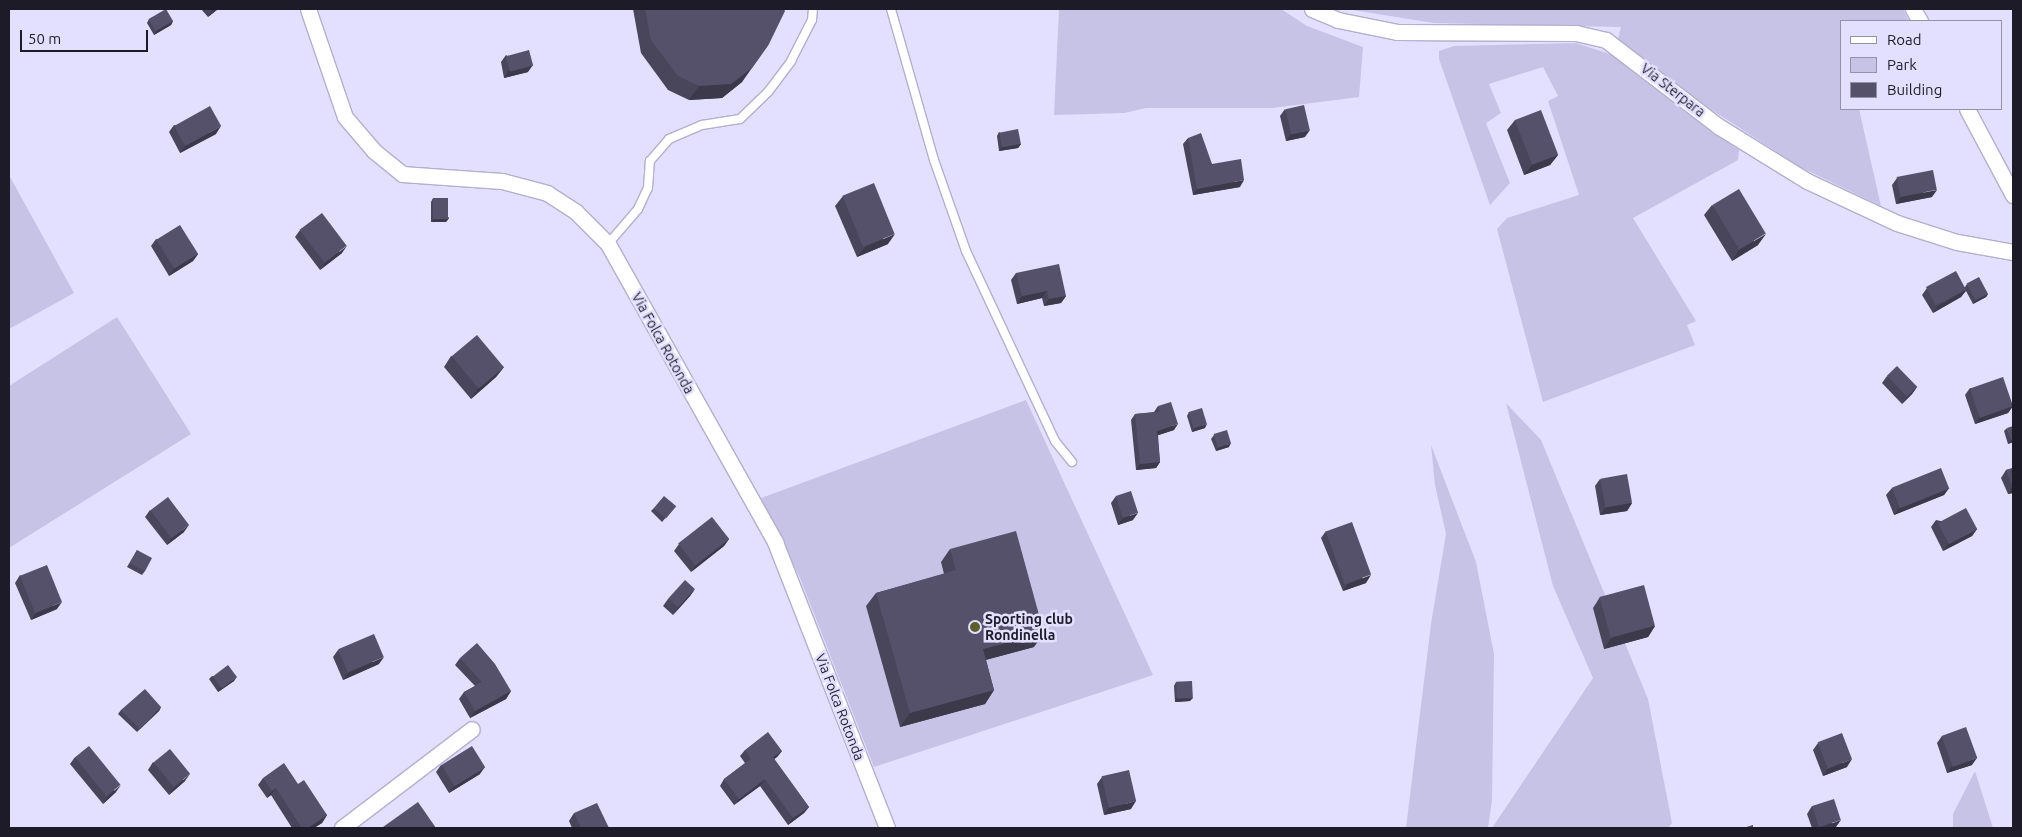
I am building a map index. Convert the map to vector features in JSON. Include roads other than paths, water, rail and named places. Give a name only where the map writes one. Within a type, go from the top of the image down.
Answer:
[{"type":"street","name":"Via Folca Rotonda","points":[[308,9],[345,117],[374,151],[402,174],[502,181],[547,193],[576,212],[608,244],[775,542],[887,828]]},
{"type":"street","name":"Via Sterpara","points":[[1312,9],[1338,20],[1397,32],[1576,33],[1606,40],[1718,126],[1807,181],[1897,223],[1957,242],[2013,252]]},
{"type":"street","points":[[1913,9],[1919,20]]},
{"type":"street","points":[[1967,110],[2013,195]]},
{"type":"street","points":[[342,828],[472,729]]},
{"type":"lane","points":[[608,244],[638,209],[648,188],[650,161],[670,138],[702,125],[740,119],[768,92],[791,61],[812,20],[813,9]]},
{"type":"lane","points":[[891,9],[934,160],[966,251],[1055,442],[1072,462]]},
{"type":"place","name":"Sporting club Rondinella","points":[[975,627]]}]
